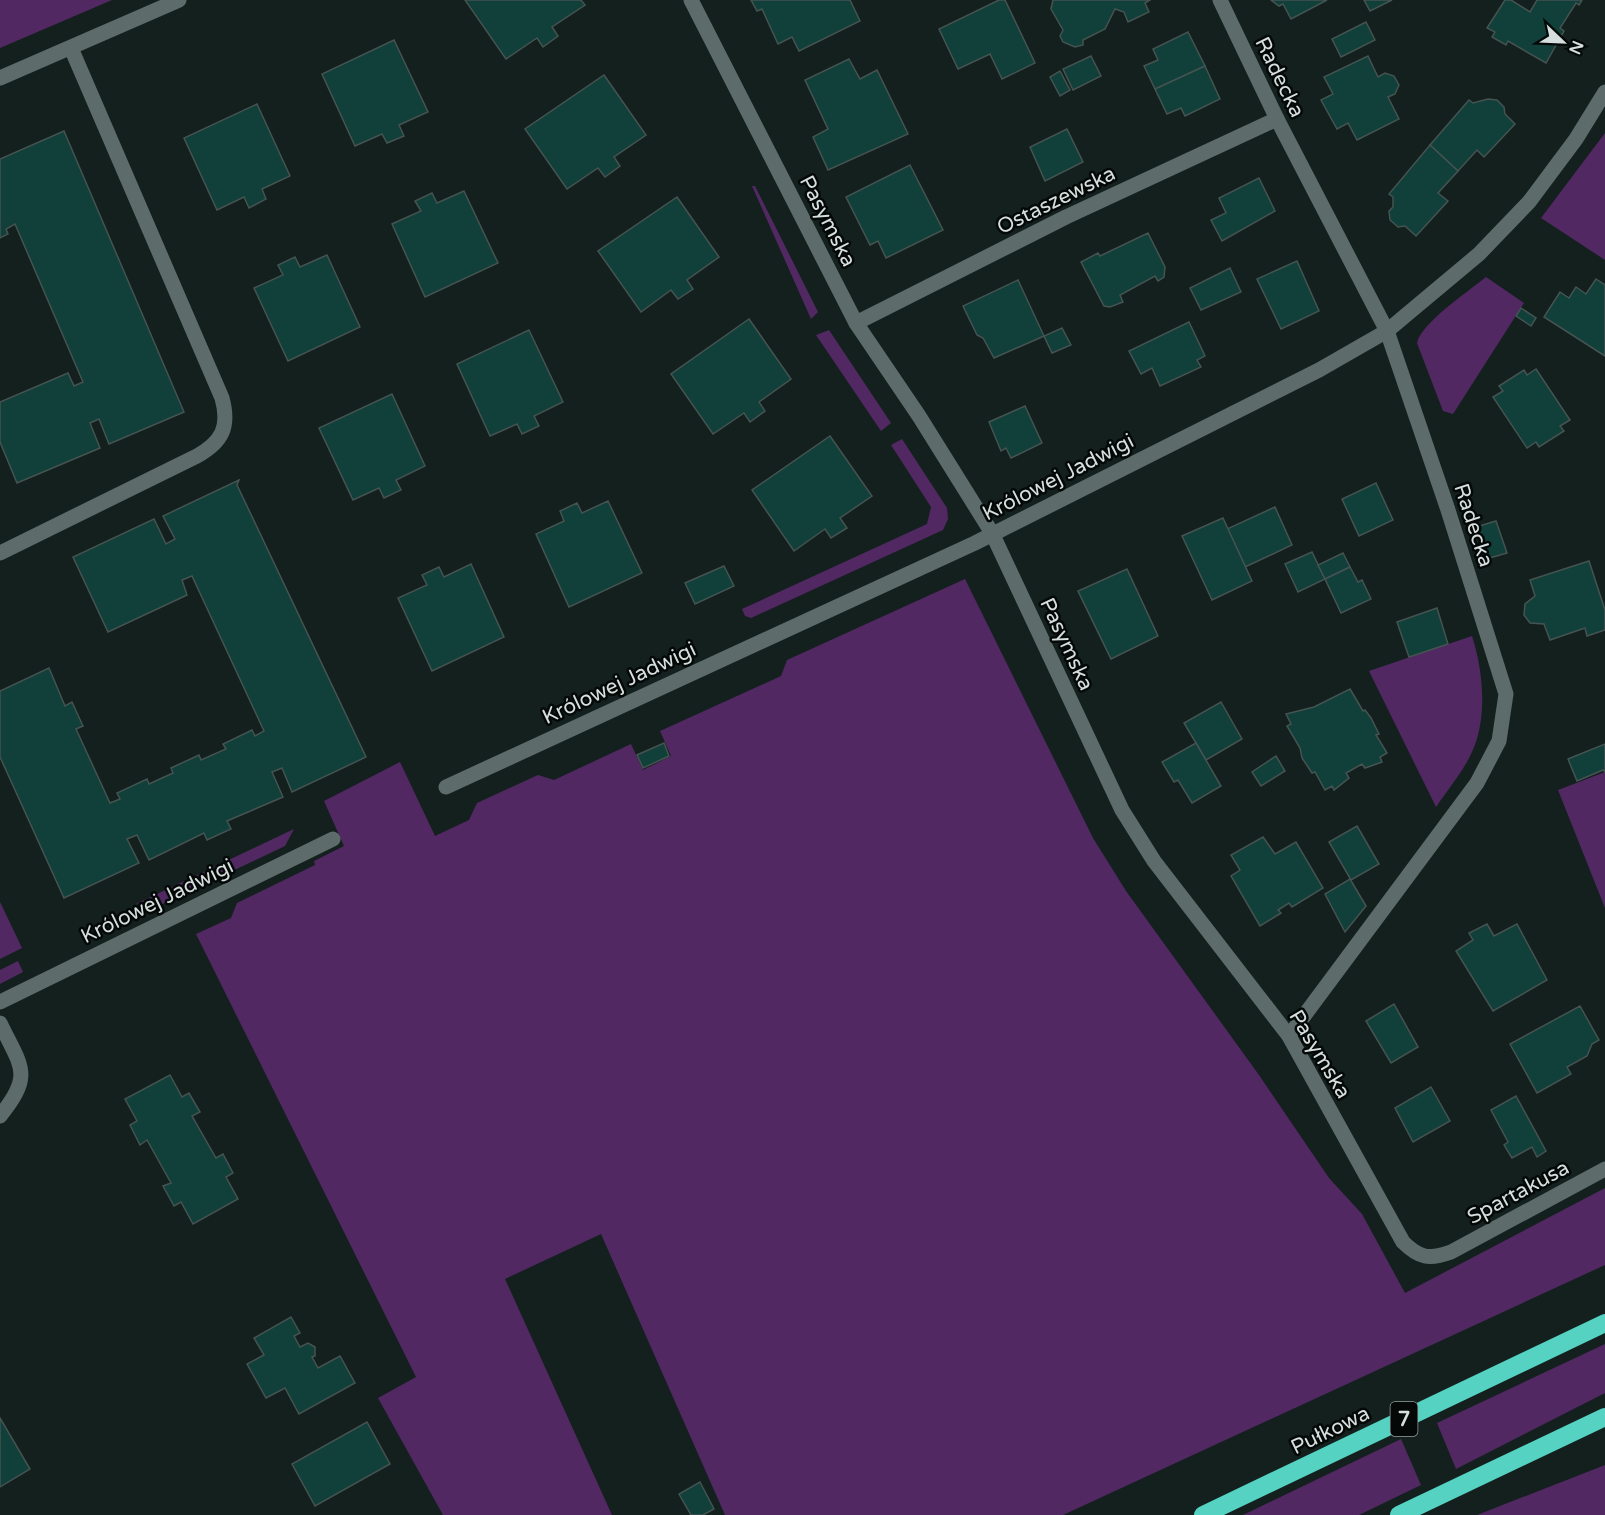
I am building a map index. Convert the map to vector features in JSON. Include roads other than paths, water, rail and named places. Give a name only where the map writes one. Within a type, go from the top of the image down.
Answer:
[{"type":"highway","name":"Pułkowa","points":[[1203,1515],[1605,1323]]},
{"type":"highway","points":[[1399,1515],[1605,1417]]},
{"type":"street","points":[[0,78],[179,0]]},
{"type":"street","name":"Pasymska","points":[[691,0],[856,322],[919,416],[992,533],[1122,810],[1154,861],[1289,1036],[1402,1242],[1415,1255],[1424,1258],[1433,1259],[1451,1252]]},
{"type":"street","name":"Radecka","points":[[1220,0],[1277,119],[1387,331],[1506,694],[1505,714],[1499,741],[1477,783],[1289,1036]]},
{"type":"street","points":[[0,553],[201,454],[215,445],[226,424],[219,391],[71,48]]},
{"type":"street","name":"Królowej Jadwigi","points":[[446,787],[992,533],[1319,370],[1387,331],[1479,254],[1529,202],[1576,140],[1605,92]]},
{"type":"street","name":"Ostaszewska","points":[[856,322],[1066,218],[1277,119]]},
{"type":"street","name":"Królowej Jadwigi","points":[[0,1002],[333,839]]},
{"type":"street","points":[[0,1023],[23,1076],[18,1092],[0,1116]]},
{"type":"street","name":"Spartakusa","points":[[1451,1252],[1605,1169]]}]
